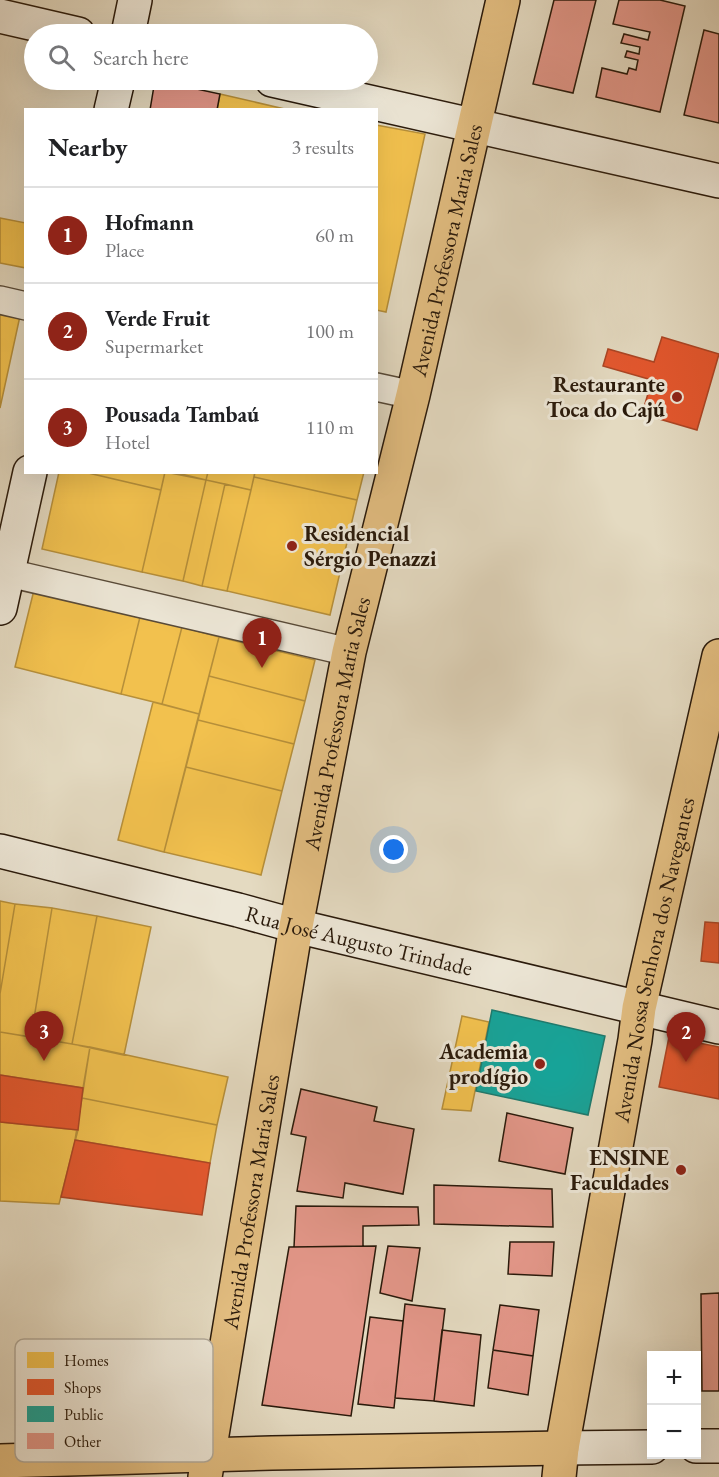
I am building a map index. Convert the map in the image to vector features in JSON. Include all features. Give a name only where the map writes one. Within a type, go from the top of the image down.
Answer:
[{"type":"main road","points":[[130,24],[135,0]]},
{"type":"main road","name":"Avenida Professora Maria Sales","points":[[213,1430],[296,926],[349,652],[413,395],[503,0]]},
{"type":"main road","points":[[0,16],[35,24]]},
{"type":"main road","points":[[111,108],[116,90]]},
{"type":"main road","points":[[316,90],[719,181]]},
{"type":"main road","points":[[0,608],[4,572],[29,474]]},
{"type":"main road","name":"Avenida Nossa Senhora dos Navegantes","points":[[561,1462],[639,1008],[719,656]]},
{"type":"main road","name":"Rua José Augusto Trindade","points":[[0,851],[296,926],[719,1027]]},
{"type":"main road","points":[[701,1446],[719,1446]]},
{"type":"main road","points":[[41,1462],[207,1466],[561,1462],[647,1448]]},
{"type":"main road","points":[[0,1461],[15,1461]]},
{"type":"street","points":[[0,300],[24,306]]},
{"type":"street","points":[[378,387],[413,395]]},
{"type":"street","points":[[4,572],[349,652]]},
{"type":"building: Homes","points":[[220,94],[280,108],[217,108]]},
{"type":"building: Homes","points":[[378,125],[425,134],[386,312],[378,310]]},
{"type":"building: Homes","points":[[0,218],[24,223],[24,268],[0,263]]},
{"type":"building: Homes","points":[[0,312],[20,316],[0,408]]},
{"type":"building: Homes","points":[[59,474],[93,474],[161,490],[142,572],[42,549]]},
{"type":"building: Homes","points":[[93,474],[165,474],[161,490]]},
{"type":"building: Homes","points":[[165,474],[206,480],[183,581],[142,572]]},
{"type":"building: Homes","points":[[181,474],[208,474],[206,480]]},
{"type":"building: Homes","points":[[208,474],[255,474],[251,490],[206,480]]},
{"type":"building: Homes","points":[[255,474],[364,474],[357,500],[254,477]]},
{"type":"building: Homes","name":"Residencial Sérgio Penazzi","points":[[254,477],[357,500],[330,615],[227,591]]},
{"type":"building: Homes","points":[[206,480],[225,484],[202,586],[183,581]]},
{"type":"building: Homes","points":[[225,484],[251,490],[227,591],[202,586]]},
{"type":"building: Homes","points":[[34,590],[140,617],[121,694],[15,667]]},
{"type":"building: Homes","points":[[140,617],[182,627],[162,704],[121,694]]},
{"type":"building: Homes","points":[[182,627],[219,637],[199,714],[162,704]]},
{"type":"building: Homes","points":[[219,637],[315,660],[305,701],[209,676]]},
{"type":"building: Homes","points":[[209,676],[305,701],[294,744],[198,720]]},
{"type":"building: Homes","points":[[153,702],[199,714],[164,852],[118,840]]},
{"type":"building: Homes","points":[[198,720],[294,744],[282,791],[186,767]]},
{"type":"building: Homes","points":[[186,767],[282,791],[261,875],[164,852]]},
{"type":"building: Homes","points":[[0,901],[15,904],[0,994]]},
{"type":"building: Homes","points":[[15,904],[52,908],[31,1037],[0,1032],[0,994]]},
{"type":"building: Homes","points":[[52,908],[97,916],[72,1044],[31,1037]]},
{"type":"building: Homes","points":[[97,916],[151,927],[124,1055],[72,1044]]},
{"type":"building: Homes","points":[[462,1016],[489,1022],[471,1111],[442,1109]]},
{"type":"building: Homes","points":[[0,1032],[90,1047],[83,1088],[0,1075]]},
{"type":"building: Homes","points":[[90,1047],[228,1077],[217,1125],[82,1098]]},
{"type":"building: Homes","points":[[82,1098],[217,1125],[210,1163],[75,1140]]},
{"type":"building: Homes","points":[[0,1122],[78,1130],[59,1204],[0,1201]]},
{"type":"building: Shops","name":"Restaurante Toca do Cajú","points":[[662,337],[719,354],[697,430],[642,414],[652,380],[603,366],[608,349],[654,362]]},
{"type":"building: Shops","points":[[705,922],[719,923],[719,963],[701,961]]},
{"type":"building: Shops","points":[[669,1037],[719,1047],[719,1099],[659,1087]]},
{"type":"building: Shops","points":[[0,1075],[83,1088],[78,1130],[0,1122]]},
{"type":"building: Shops","points":[[75,1140],[210,1163],[202,1215],[61,1197]]},
{"type":"building: Public","name":"Academia prodígio","points":[[492,1010],[605,1036],[588,1115],[476,1091]]},
{"type":"building: Other","points":[[554,0],[596,0],[573,93],[533,84]]},
{"type":"building: Other","points":[[619,0],[660,0],[685,6],[660,112],[596,97],[602,68],[627,74],[629,68],[636,70],[638,60],[625,57],[627,51],[639,54],[640,47],[621,43],[624,34],[648,40],[650,32],[613,24]]},
{"type":"building: Other","points":[[704,30],[719,34],[719,123],[684,115]]},
{"type":"building: Other","points":[[153,90],[201,90],[220,94],[217,108],[150,108]]},
{"type":"building: Other","points":[[301,1089],[377,1107],[374,1121],[414,1129],[403,1194],[345,1183],[343,1198],[297,1191],[306,1137],[291,1134]]},
{"type":"building: Other","points":[[507,1113],[573,1128],[565,1174],[499,1161]]},
{"type":"building: Other","points":[[434,1185],[552,1189],[553,1227],[434,1224]]},
{"type":"building: Other","points":[[296,1206],[418,1207],[419,1225],[363,1226],[363,1246],[294,1247]]},
{"type":"building: Other","points":[[510,1242],[554,1242],[552,1276],[508,1274]]},
{"type":"building: Other","points":[[376,1246],[351,1416],[262,1405],[289,1247]]},
{"type":"building: Other","points":[[388,1246],[420,1248],[412,1301],[380,1293]]},
{"type":"building: Other","points":[[719,1293],[719,1391],[702,1391],[701,1294]]},
{"type":"building: Other","points":[[405,1304],[445,1309],[434,1401],[395,1398]]},
{"type":"building: Other","points":[[500,1305],[539,1310],[533,1356],[493,1350]]},
{"type":"building: Other","points":[[370,1317],[403,1321],[394,1408],[358,1404]]},
{"type":"building: Other","points":[[442,1330],[481,1335],[474,1406],[434,1401]]},
{"type":"building: Other","points":[[493,1350],[533,1356],[528,1395],[488,1388]]},
{"type":"place","name":"Restaurante Toca do Cajú","points":[[677,397]]},
{"type":"place","name":"Residencial Sérgio Penazzi","points":[[292,546]]},
{"type":"place","name":"Hofmann","points":[[262,668]]},
{"type":"place","name":"Pousada Tambaú","points":[[44,1061]]},
{"type":"place","name":"Verde Fruit","points":[[686,1062]]},
{"type":"place","name":"Academia prodígio","points":[[540,1064]]},
{"type":"place","name":"ENSINE Faculdades","points":[[681,1170]]}]
